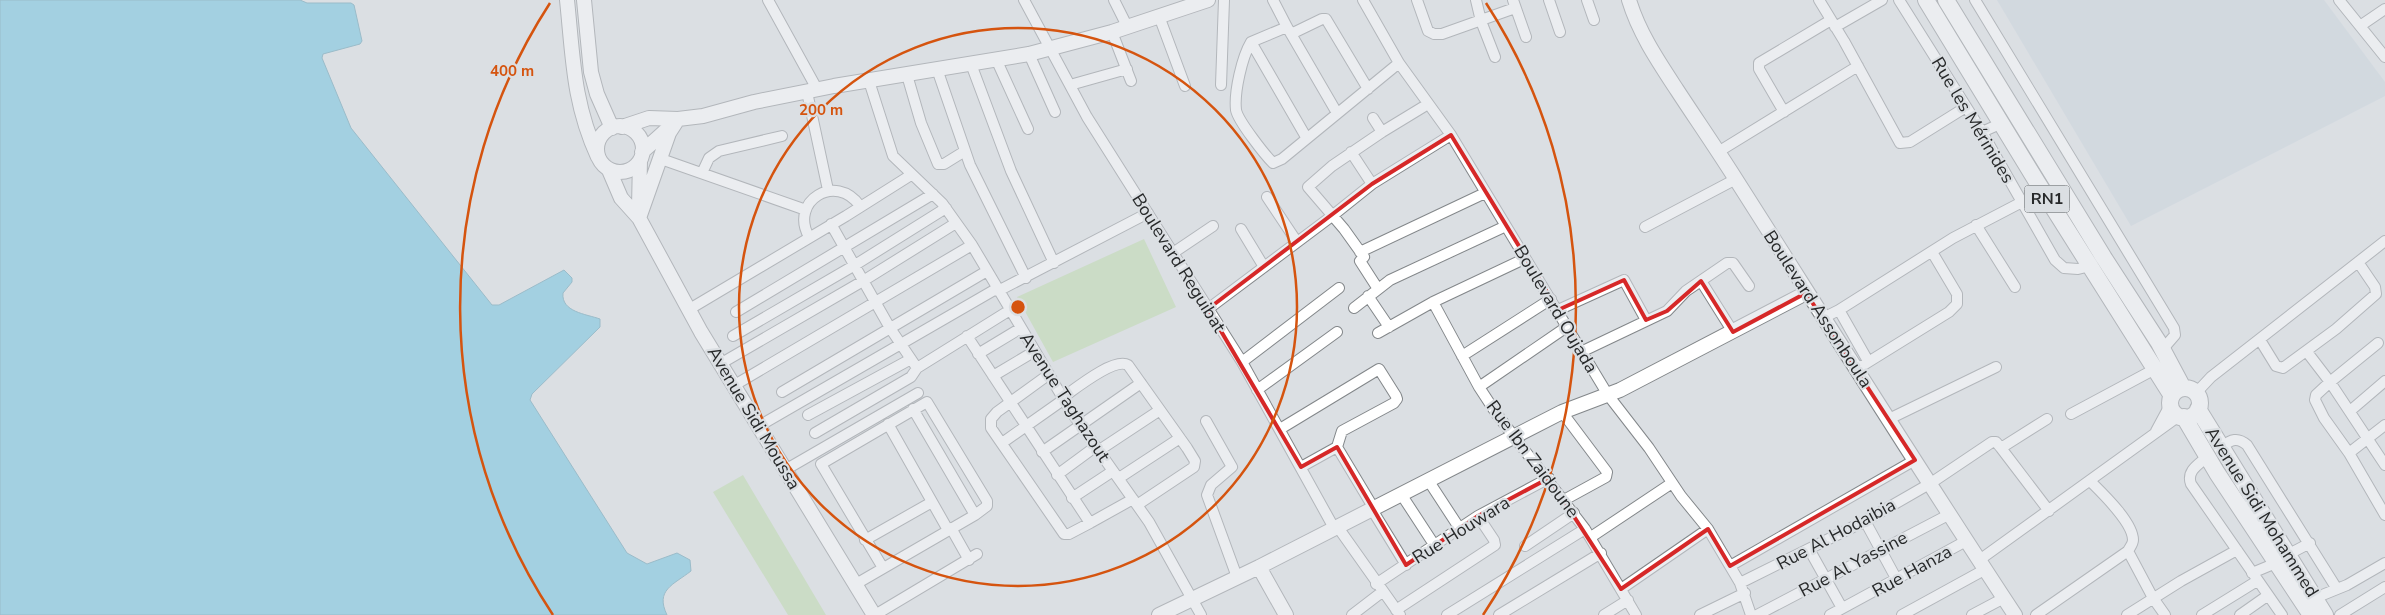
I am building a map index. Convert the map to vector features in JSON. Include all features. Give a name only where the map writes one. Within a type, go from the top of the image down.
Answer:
[{"type":"main road","name":"RN1","points":[[1926,0],[2090,266],[2142,317],[2162,350],[2183,404],[2207,456],[2282,559],[2311,615]]},
{"type":"main road","name":"RN1","points":[[1946,0],[2113,288],[2128,327],[2155,370],[2183,404]]},
{"type":"main road","points":[[2128,327],[2142,317]]},
{"type":"main road","name":"Avenue Sidi Mohammed","points":[[2183,404],[2222,447],[2282,559],[2316,598],[2325,615]]},
{"type":"street","points":[[768,0],[812,91],[828,190]]},
{"type":"street","name":"Boulevard Reguibat","points":[[1024,0],[1088,117],[1242,362],[1335,527],[1398,612]]},
{"type":"street","points":[[1114,0],[1127,26]]},
{"type":"street","points":[[1221,85],[1224,0]]},
{"type":"street","points":[[1274,0],[1289,30],[1337,113]]},
{"type":"street","name":"Boulevard Oujada","points":[[1363,0],[1399,63],[1451,135],[1524,259],[1552,299],[1608,395],[1628,419],[1672,483],[1708,529],[1740,583],[1751,615]]},
{"type":"street","points":[[1417,0],[1427,28],[1432,34],[1442,34],[1481,21],[1514,4],[1526,37]]},
{"type":"street","points":[[1476,0],[1481,21],[1495,58]]},
{"type":"street","points":[[1549,0],[1560,32]]},
{"type":"street","points":[[1588,0],[1594,20]]},
{"type":"street","name":"Boulevard Assonboula","points":[[1629,0],[1645,40],[1736,179],[1806,293],[1823,318],[1863,365],[1889,419],[1981,565],[2016,615]]},
{"type":"street","points":[[1819,0],[1858,66],[1886,121],[1901,144],[1910,142],[1966,107]]},
{"type":"street","points":[[1784,112],[1759,69],[1759,63],[1882,0]]},
{"type":"street","name":"Rue les Mérinides","points":[[1899,0],[1982,132],[2061,267],[2078,269],[2090,266]]},
{"type":"street","points":[[1974,0],[2174,328],[2175,336],[2162,350]]},
{"type":"street","points":[[2339,0],[2385,58]]},
{"type":"street","points":[[598,157],[600,139],[617,127],[649,118],[678,119],[812,91],[1029,54],[1112,32],[1199,1]]},
{"type":"street","points":[[641,156],[640,138],[635,133],[617,127],[593,80],[584,5],[568,6],[580,111],[598,157],[609,170],[623,172],[630,170],[641,156],[678,119]]},
{"type":"street","points":[[2360,26],[2385,9]]},
{"type":"street","points":[[1159,16],[1185,86]]},
{"type":"street","points":[[1368,89],[1326,19],[1322,19],[1251,42],[1241,65],[1236,108],[1238,115],[1273,163],[1282,159],[1306,137],[1368,89],[1399,63]]},
{"type":"street","points":[[1112,32],[1131,81]]},
{"type":"street","points":[[1251,42],[1306,137]]},
{"type":"street","points":[[1029,54],[1055,112]]},
{"type":"street","points":[[996,59],[1028,129]]},
{"type":"street","points":[[971,64],[1011,171],[1054,263]]},
{"type":"street","points":[[1718,152],[1858,66]]},
{"type":"street","points":[[937,69],[975,177],[1026,278]]},
{"type":"street","points":[[1070,84],[1127,69]]},
{"type":"street","points":[[907,75],[921,123],[938,164],[944,164],[965,151]]},
{"type":"street","name":"Avenue Taghazout","points":[[869,81],[890,150],[898,162],[946,208],[972,245],[1048,375],[1079,424],[1135,502],[1193,598],[1201,615]]},
{"type":"street","points":[[1378,289],[1360,261],[1364,257],[1308,187],[1351,152],[1428,104]]},
{"type":"street","points":[[1373,118],[1382,132]]},
{"type":"street","points":[[639,218],[669,134],[678,119]]},
{"type":"street","points":[[1982,132],[2002,123]]},
{"type":"street","points":[[1208,308],[1372,184],[1451,135]]},
{"type":"street","points":[[702,173],[709,158],[719,151],[782,136]]},
{"type":"street","points":[[1351,152],[1372,184]]},
{"type":"street","name":"Avenue Sidi Moussa","points":[[639,218],[641,156]]},
{"type":"street","points":[[661,159],[806,210]]},
{"type":"street","name":"Avenue Sidi Moussa","points":[[609,170],[621,198],[639,218],[688,310],[874,615]]},
{"type":"street","points":[[688,310],[911,175]]},
{"type":"street","points":[[1646,227],[1736,179]]},
{"type":"street","points":[[809,237],[804,227],[806,210],[813,199],[828,190],[840,191],[848,194],[860,206]]},
{"type":"street","points":[[1360,252],[1485,193]]},
{"type":"street","points":[[736,312],[933,194]]},
{"type":"street","points":[[1267,198],[1297,242]]},
{"type":"street","points":[[1823,318],[1976,225],[2022,202]]},
{"type":"street","points":[[733,336],[855,265],[946,208]]},
{"type":"street","points":[[759,426],[997,290],[1026,278],[1148,213]]},
{"type":"street","points":[[720,364],[863,281],[956,223]]},
{"type":"street","points":[[831,224],[890,328],[917,368]]},
{"type":"street","points":[[1976,225],[2015,287]]},
{"type":"street","points":[[1173,252],[1213,226]]},
{"type":"street","points":[[1354,308],[1390,280],[1506,226]]},
{"type":"street","points":[[1242,230],[1264,267]]},
{"type":"street","points":[[1902,615],[1981,565],[2049,511],[2154,434],[2211,377],[2385,241]]},
{"type":"street","points":[[733,386],[972,245]]},
{"type":"street","points":[[1839,310],[1863,365],[1949,312],[1957,304],[1957,294],[1932,252]]},
{"type":"street","points":[[1378,333],[1433,302],[1524,259]]},
{"type":"street","points":[[2260,340],[2280,368],[2288,367],[2307,352],[2374,297],[2375,287],[2358,262]]},
{"type":"street","points":[[1583,351],[1666,311],[1686,291],[1730,263],[1749,286]]},
{"type":"street","points":[[782,392],[987,271]]},
{"type":"street","points":[[1558,310],[1624,280],[1646,320]]},
{"type":"street","points":[[1701,281],[1733,332]]},
{"type":"street","points":[[1242,362],[1339,288]]},
{"type":"street","points":[[1159,615],[1259,567],[1562,412],[1608,395],[1806,293]]},
{"type":"street","points":[[1368,296],[1389,327]]},
{"type":"street","points":[[1462,356],[1552,299]]},
{"type":"street","name":"Rue Ibn Zaidoune","points":[[1433,302],[1479,386],[1588,533],[1636,615]]},
{"type":"street","points":[[814,433],[911,377],[917,368],[1010,310]]},
{"type":"street","points":[[1479,386],[1568,326]]},
{"type":"street","points":[[978,354],[1021,328]]},
{"type":"street","points":[[1257,390],[1337,332]]},
{"type":"street","points":[[967,336],[1008,402],[1090,523]]},
{"type":"street","points":[[2385,352],[2376,340],[2316,395],[2316,403],[2349,453],[2385,515]]},
{"type":"street","points":[[993,376],[1035,351]]},
{"type":"street","points":[[2307,352],[2330,382],[2385,465]]},
{"type":"street","points":[[808,416],[911,359]]},
{"type":"street","points":[[1002,443],[1103,371],[1121,363],[1128,365],[1180,438],[1193,457],[1194,467],[1135,502],[1069,534],[1064,534],[992,430],[990,421],[1008,402],[1048,375]]},
{"type":"street","points":[[1889,419],[1996,367]]},
{"type":"street","points":[[1280,429],[1379,369],[1398,399],[1397,402],[1342,431],[1337,447],[1301,467]]},
{"type":"street","points":[[2071,414],[2155,370]]},
{"type":"street","points":[[2350,411],[2385,381]]},
{"type":"street","points":[[1042,452],[1079,424],[1141,383]]},
{"type":"street","points":[[785,470],[918,393]]},
{"type":"street","points":[[856,584],[986,508],[987,500],[928,402],[821,464],[883,568]]},
{"type":"street","points":[[913,409],[974,515]]},
{"type":"street","points":[[1057,475],[1160,410]]},
{"type":"street","points":[[1562,412],[1607,472],[1606,477],[1564,500]]},
{"type":"street","points":[[2047,418],[2001,448],[2049,511]]},
{"type":"street","points":[[1206,421],[1232,467],[1211,484],[1207,495],[1237,577]]},
{"type":"street","points":[[874,615],[973,557],[949,529],[888,424]]},
{"type":"street","points":[[2349,453],[2385,425]]},
{"type":"street","points":[[1072,498],[1180,438]]},
{"type":"street","points":[[2222,447],[2234,439],[2241,440],[2248,445],[2310,542],[2337,589]]},
{"type":"street","name":"Rue Al Hodaibia","points":[[1740,583],[1865,521],[1931,483],[1994,442],[2001,448]]},
{"type":"street","points":[[1337,447],[1406,565]]},
{"type":"street","points":[[2207,456],[2192,471],[2189,480],[2267,596],[2282,615]]},
{"type":"street","points":[[1730,566],[1915,460]]},
{"type":"street","name":"Rue Houwara","points":[[1352,615],[1406,565],[1478,516],[1549,478]]},
{"type":"street","points":[[1428,480],[1460,529]]},
{"type":"street","points":[[2036,615],[2128,550],[2133,543],[2128,526],[2090,481]]},
{"type":"street","points":[[1447,615],[1672,483]]},
{"type":"street","points":[[1401,494],[1435,546]]},
{"type":"street","points":[[865,540],[932,502]]},
{"type":"street","points":[[1525,546],[1574,513]]},
{"type":"street","name":"Rue Al Yassine","points":[[1757,615],[1950,514]]},
{"type":"street","points":[[1398,612],[1495,545],[1494,540],[1478,516]]},
{"type":"street","points":[[1865,521],[1897,580]]},
{"type":"street","points":[[1621,589],[1708,529]]},
{"type":"street","name":"Rue Hanza","points":[[1830,615],[1966,541]]},
{"type":"street","points":[[2202,615],[2254,577],[2310,542]]},
{"type":"street","points":[[1809,549],[1842,608]]},
{"type":"street","points":[[2128,550],[2153,598],[2165,615]]},
{"type":"street","points":[[2127,615],[2237,550]]},
{"type":"street","points":[[1499,615],[1601,553]]},
{"type":"street","points":[[2316,598],[2385,563]]},
{"type":"street","points":[[1259,567],[1286,615]]},
{"type":"street","points":[[2340,615],[2385,587]]},
{"type":"street","points":[[1700,615],[1744,593]]},
{"type":"street","points":[[2240,615],[2267,596]]},
{"type":"street","points":[[1978,613],[2004,598]]},
{"type":"street","points":[[1604,615],[1628,600]]},
{"type":"highlighted area","points":[[1451,135],[1558,310],[1624,280],[1646,320],[1667,311],[1701,281],[1733,332],[1806,293],[1915,460],[1730,566],[1708,529],[1621,589],[1549,478],[1478,516],[1406,565],[1337,447],[1301,467],[1208,309],[1372,184]]},
{"type":"shaded area","points":[[1997,0],[2324,0],[2385,82],[2385,96],[2131,226]]},
{"type":"green space","points":[[1144,239],[1176,307],[1053,362],[1017,297]]},
{"type":"green space","points":[[743,475],[826,615],[788,615],[713,492]]},
{"type":"water","points":[[0,0],[300,0],[307,3],[351,3],[354,5],[362,41],[360,44],[323,54],[322,58],[351,128],[492,305],[499,305],[564,270],[572,278],[572,282],[563,293],[563,299],[566,304],[582,314],[600,319],[600,327],[532,394],[530,400],[627,553],[647,564],[677,553],[690,560],[691,571],[672,584],[665,594],[663,600],[667,615],[0,615]]}]
